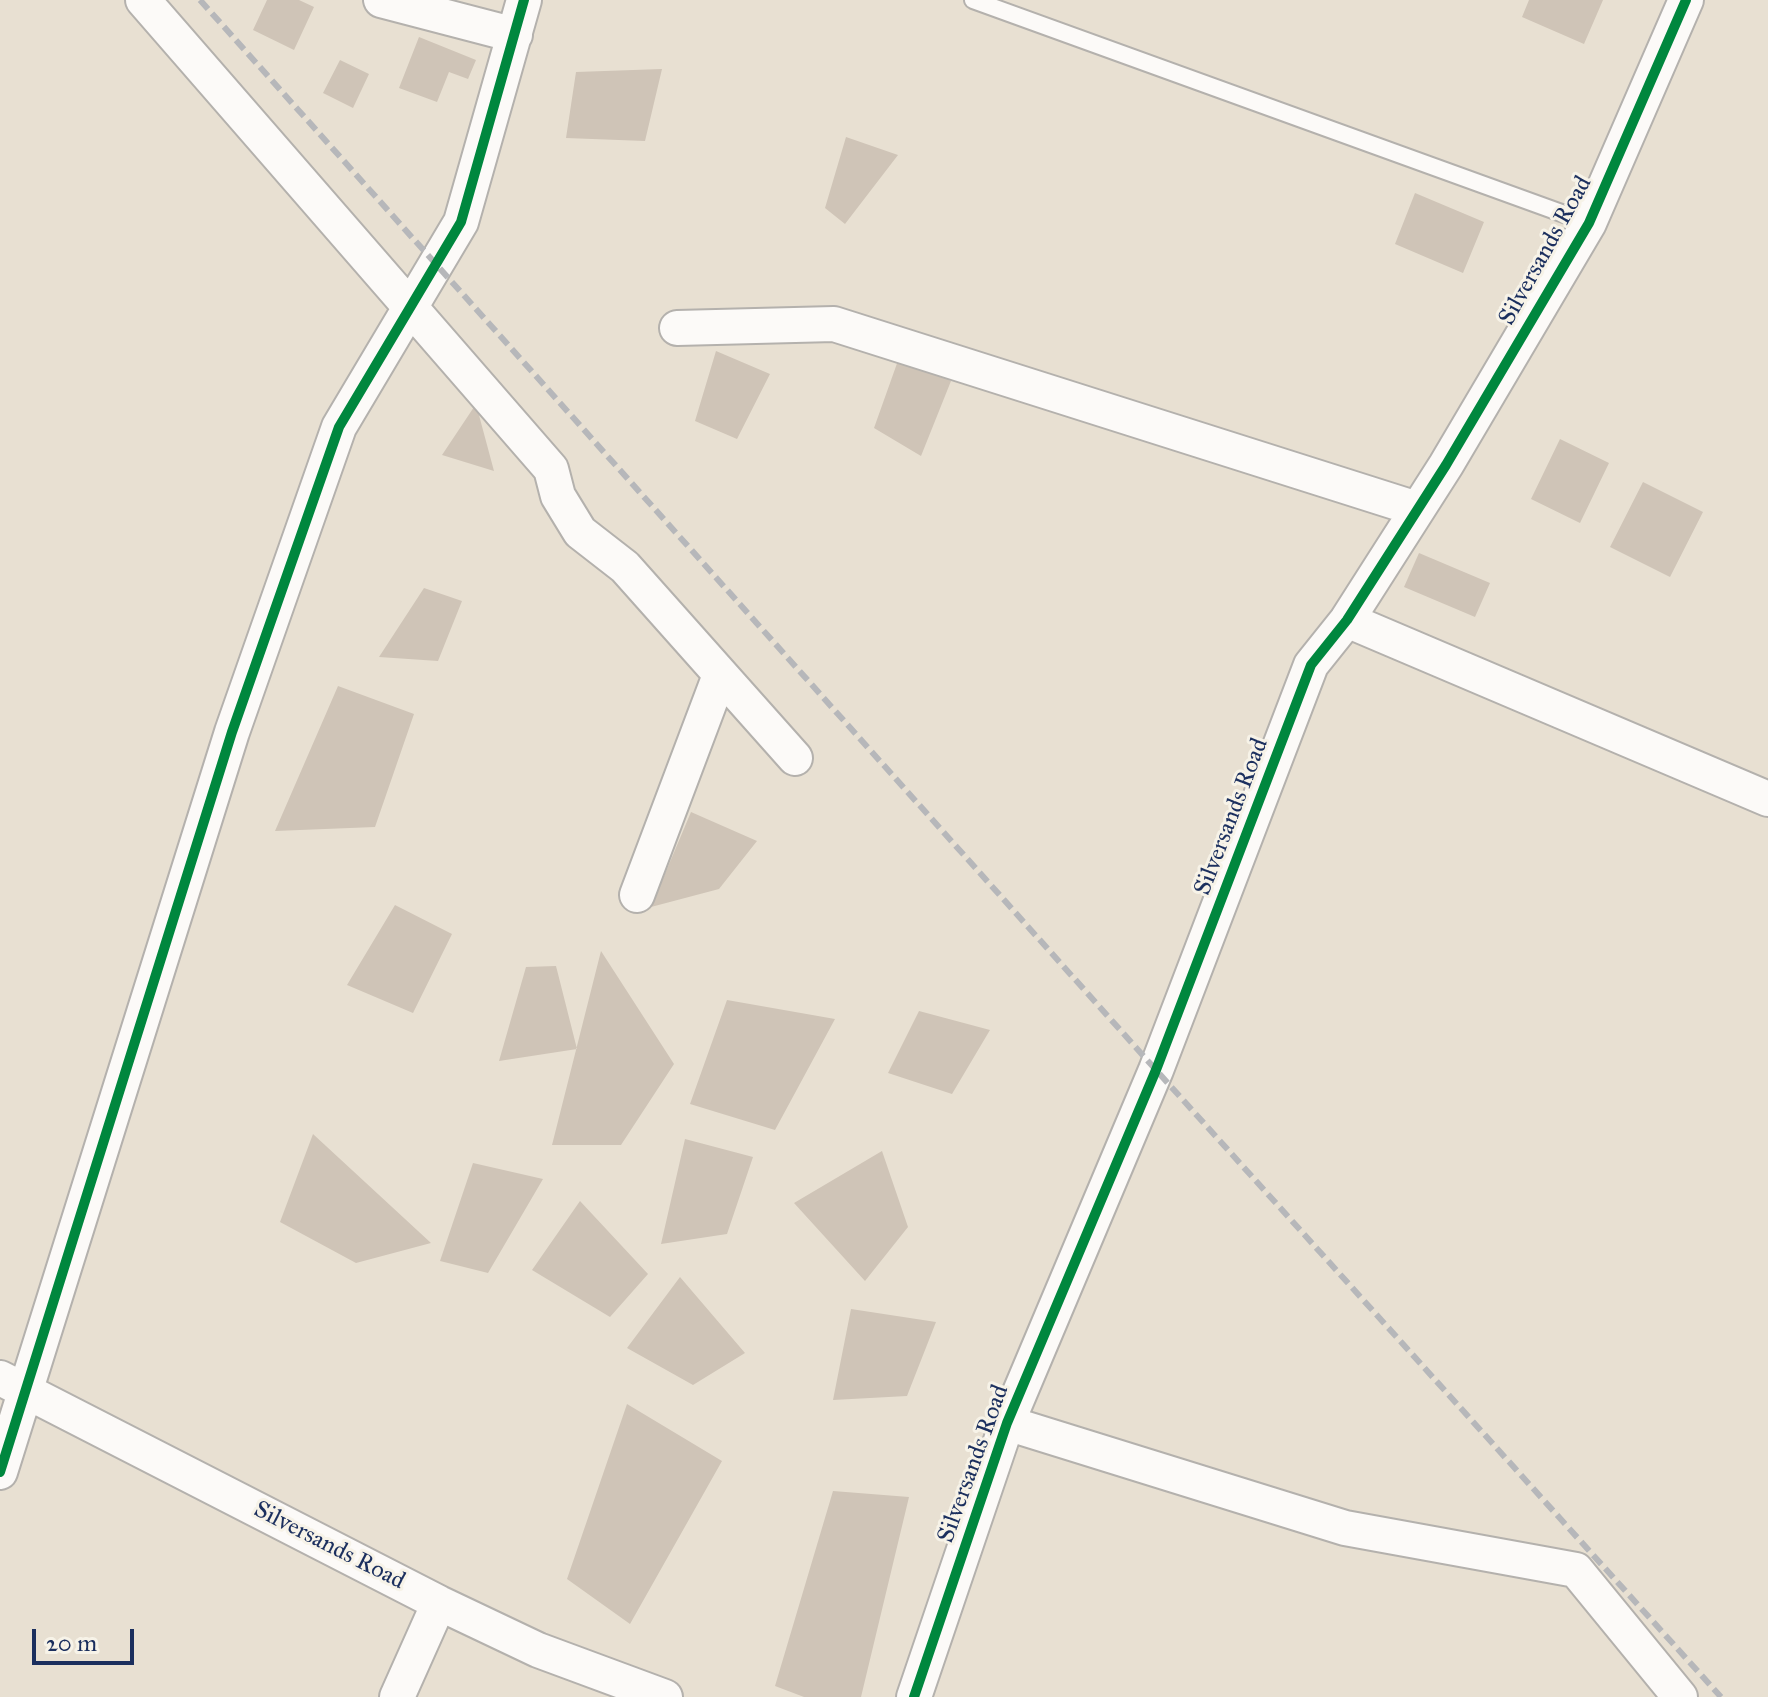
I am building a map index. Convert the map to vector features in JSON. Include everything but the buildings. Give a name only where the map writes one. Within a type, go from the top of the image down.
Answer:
[{"type":"street","points":[[143,0],[551,469],[558,496],[580,532],[625,567],[795,758]]},
{"type":"street","points":[[381,0],[515,35]]},
{"type":"street","points":[[0,1472],[13,1385],[232,732],[339,427],[461,222],[524,0]]},
{"type":"street","name":"Silversands Road","points":[[914,1697],[1007,1423],[1156,1070],[1311,665],[1347,620],[1446,465],[1589,223],[1686,0]]},
{"type":"street","points":[[677,328],[834,324],[1417,509]]},
{"type":"street","points":[[1347,620],[1768,799]]},
{"type":"street","points":[[637,895],[720,675]]},
{"type":"street","name":"Silversands Road","points":[[13,1385],[439,1603],[538,1650],[665,1697]]},
{"type":"street","points":[[1007,1423],[1345,1528],[1576,1570],[1680,1697]]},
{"type":"street","points":[[397,1697],[439,1603]]},
{"type":"lane","points":[[973,0],[1589,223]]},
{"type":"railway","points":[[200,0],[1721,1697]]},
{"type":"cycle path","points":[[0,1472],[232,732],[339,427],[461,222],[524,0]]},
{"type":"cycle path","points":[[914,1697],[1007,1423],[1156,1070],[1311,665],[1347,620],[1446,465],[1589,223],[1686,0]]}]
